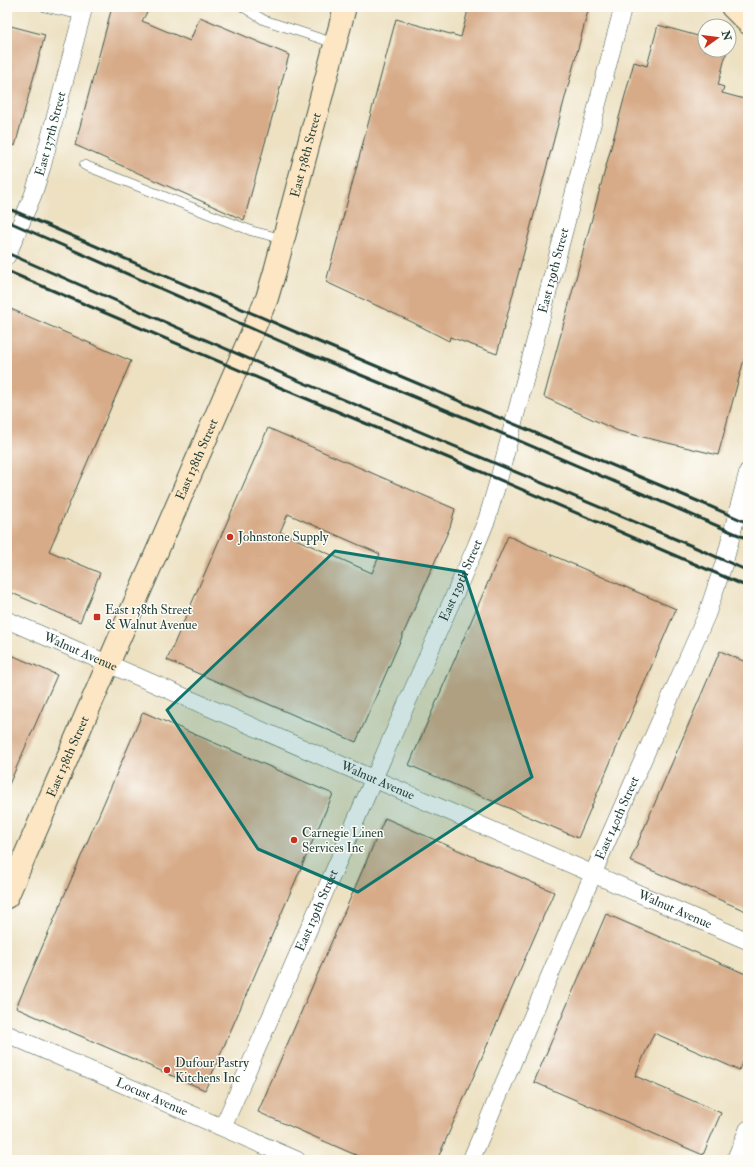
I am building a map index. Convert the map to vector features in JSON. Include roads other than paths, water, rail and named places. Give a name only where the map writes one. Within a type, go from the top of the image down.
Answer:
[{"type":"main road","name":"East 138th Street","points":[[7,897],[267,298],[284,239],[344,7]]},
{"type":"main road","points":[[732,7],[748,23]]},
{"type":"street","name":"East 139th Street","points":[[223,1127],[487,519],[623,7]]},
{"type":"street","name":"East 137th Street","points":[[7,256],[33,194],[42,167],[83,11]]},
{"type":"street","name":"East 140th Street","points":[[471,1160],[707,614],[725,560],[748,471]]},
{"type":"street","name":"Walnut Avenue","points":[[7,620],[748,942]]},
{"type":"street","name":"Locust Avenue","points":[[7,1034],[297,1160]]},
{"type":"street","points":[[735,1160],[748,1129]]},
{"type":"lane","points":[[45,7],[83,11]]},
{"type":"lane","points":[[243,7],[264,20],[334,43]]},
{"type":"lane","points":[[84,165],[252,231],[284,239]]},
{"type":"railway","points":[[7,208],[312,339],[748,523]]},
{"type":"railway","points":[[7,221],[307,353],[473,421],[748,539]]},
{"type":"railway","points":[[7,253],[297,380],[748,571]]},
{"type":"railway","points":[[7,271],[463,464],[748,587]]},
{"type":"place","name":"Johnstone Supply","points":[[230,537]]},
{"type":"place","name":"East 138th Street & Walnut Avenue","points":[[97,617]]},
{"type":"place","name":"Carnegie Linen Services Inc","points":[[294,840]]},
{"type":"place","name":"Dufour Pastry Kitchens Inc","points":[[167,1070]]}]
